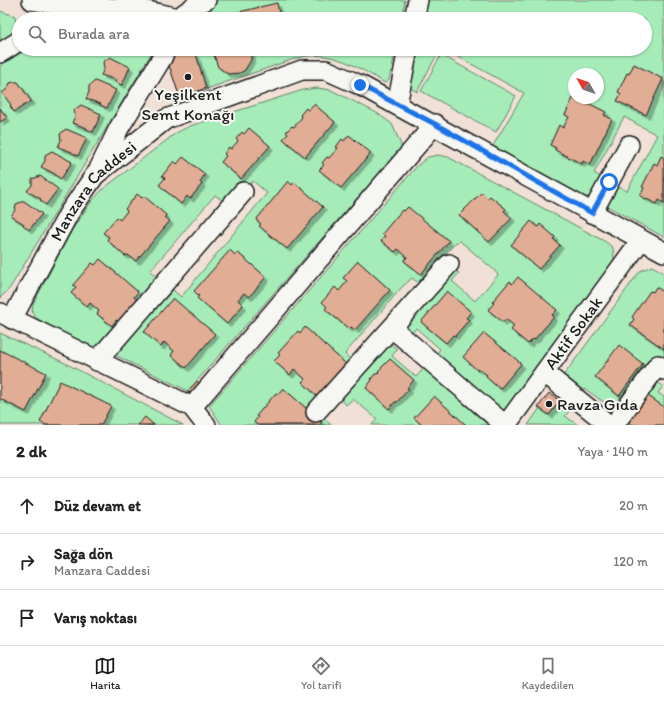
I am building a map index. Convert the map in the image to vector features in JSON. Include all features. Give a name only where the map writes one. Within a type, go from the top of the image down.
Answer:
[{"type":"street","points":[[32,0],[75,7],[139,9],[152,12]]},
{"type":"street","points":[[186,12],[206,0]]},
{"type":"street","points":[[415,12],[418,0]]},
{"type":"street","points":[[67,12],[75,7]]},
{"type":"street","points":[[0,53],[12,45]]},
{"type":"street","points":[[95,175],[119,128],[163,56]]},
{"type":"street","points":[[397,104],[407,56]]},
{"type":"street","name":"Manzara Caddesi","points":[[6,315],[68,213],[95,175],[166,119],[302,70],[326,70],[360,85],[435,124],[640,240],[664,252]]},
{"type":"street","points":[[192,407],[435,124]]},
{"type":"street","points":[[592,213],[629,145]]},
{"type":"street","points":[[97,360],[243,192]]},
{"type":"street","name":"Aktif Sokak","points":[[505,425],[545,373],[640,240]]},
{"type":"street","points":[[316,412],[449,264]]},
{"type":"street","points":[[6,315],[192,407],[206,425]]},
{"type":"street","points":[[392,328],[505,425]]},
{"type":"street","points":[[614,425],[658,365],[664,370]]},
{"type":"street","points":[[545,373],[609,425]]},
{"type":"green space","points":[[218,0],[405,0],[403,12],[197,12]]},
{"type":"green space","points":[[428,0],[664,0],[664,237],[605,205],[615,185],[627,191],[657,135],[624,117],[594,173],[604,179],[592,197],[579,197],[491,149],[524,93],[457,56],[652,56],[652,12],[425,12]]},
{"type":"green space","points":[[0,11],[12,15],[12,35],[0,43]]},
{"type":"green space","points":[[16,56],[150,56],[10,288],[0,298],[0,66]]},
{"type":"green space","points":[[167,56],[307,56],[299,57],[180,98],[169,65],[167,65]]},
{"type":"green space","points":[[323,56],[394,56],[389,80],[385,83],[357,67],[338,59]]},
{"type":"green space","points":[[415,56],[436,56],[417,92],[409,87]]},
{"type":"green space","points":[[440,56],[443,56],[516,96],[496,132],[421,91]]},
{"type":"green space","points":[[317,88],[331,90],[377,113],[392,124],[402,147],[188,391],[117,356],[115,353],[173,290],[181,297],[267,193],[253,181],[246,189],[226,203],[215,195],[150,271],[160,280],[96,348],[90,347],[36,318],[32,312],[33,304],[72,230],[91,202],[103,189],[176,133],[190,126],[303,90]]},
{"type":"green space","points":[[438,155],[448,157],[606,242],[613,248],[614,258],[610,270],[507,412],[499,414],[435,356],[440,349],[416,328],[409,336],[403,326],[453,268],[459,273],[452,281],[475,301],[498,275],[460,241],[455,243],[420,284],[412,278],[403,286],[345,354],[352,361],[317,412],[331,425],[222,425],[209,406],[418,165],[428,157]]},
{"type":"green space","points":[[652,266],[664,273],[664,365],[609,418],[603,413],[608,405],[585,389],[579,397],[562,382],[564,375],[640,271]]},
{"type":"green space","points":[[0,333],[63,362],[183,425],[0,425]]},
{"type":"green space","points":[[387,344],[391,344],[397,349],[392,356],[416,377],[424,368],[488,425],[372,425],[377,419],[353,399],[346,405],[340,398]]},
{"type":"green space","points":[[657,382],[663,386],[658,393],[664,397],[664,425],[625,425]]},
{"type":"green space","points":[[560,401],[570,410],[565,416],[578,425],[528,425],[540,408],[549,415]]},
{"type":"building","points":[[277,3],[279,12],[239,12]]},
{"type":"building","name":"Yeşilkent Semt Konağı","points":[[174,56],[197,56],[206,88],[180,98],[169,65]]},
{"type":"building","points":[[214,56],[251,56],[251,60],[245,70],[240,73],[228,74],[218,67]]},
{"type":"building","points":[[110,57],[130,67],[122,85],[115,82],[116,80],[101,75],[104,69],[103,62]]},
{"type":"building","points":[[634,64],[663,79],[646,115],[617,101],[621,94],[618,92],[627,73],[629,74]]},
{"type":"building","points":[[95,81],[116,90],[107,108],[100,105],[101,104],[86,99],[89,92],[89,86]]},
{"type":"building","points":[[18,82],[31,101],[14,112],[10,106],[11,105],[2,93],[7,89],[10,83]]},
{"type":"building","points":[[314,104],[335,122],[305,157],[283,139],[288,134],[286,132],[292,126],[294,127],[302,117],[300,115],[306,108],[308,110]]},
{"type":"building","points":[[570,104],[590,104],[606,112],[604,115],[612,119],[590,165],[583,161],[582,164],[555,150],[556,148],[550,145],[559,125],[563,128],[569,117],[565,115]]},
{"type":"building","points":[[81,105],[101,114],[93,132],[86,129],[87,128],[72,123],[75,116],[74,110]]},
{"type":"building","points":[[0,108],[7,118],[0,122]]},
{"type":"building","points":[[249,128],[270,146],[241,179],[221,162],[226,156],[224,154],[229,147],[231,149],[238,141],[236,139],[242,132],[244,134]]},
{"type":"building","points":[[66,129],[87,138],[78,156],[58,147],[61,140],[60,134]]},
{"type":"building","points":[[349,135],[371,153],[341,188],[319,170],[324,165],[322,163],[327,157],[329,158],[338,148],[336,147],[342,139],[344,141]]},
{"type":"building","points":[[52,151],[72,162],[61,179],[55,174],[41,167],[45,161],[45,155]]},
{"type":"building","points":[[661,156],[664,158],[664,203],[659,200],[657,204],[640,196],[644,188],[642,187],[654,163],[657,165]]},
{"type":"building","points":[[183,157],[205,174],[200,182],[202,184],[190,199],[187,196],[181,204],[159,185],[165,178],[162,176],[174,161],[177,164]]},
{"type":"building","points":[[40,176],[58,189],[46,205],[40,200],[41,199],[27,191],[32,185],[32,179]]},
{"type":"building","points":[[288,181],[292,185],[294,182],[323,207],[287,249],[259,226],[261,224],[256,220]]},
{"type":"building","points":[[482,192],[488,198],[490,196],[506,209],[504,211],[512,218],[489,242],[459,215]]},
{"type":"building","points":[[137,194],[142,198],[144,196],[166,215],[165,217],[170,221],[136,261],[128,255],[125,256],[107,240],[109,237],[103,233],[117,217],[120,220],[127,211],[125,209]]},
{"type":"building","points":[[24,201],[42,214],[29,230],[23,225],[24,224],[11,216],[15,210],[16,204]]},
{"type":"building","points":[[408,207],[449,241],[421,274],[404,261],[407,257],[398,249],[395,252],[381,241],[385,236],[382,234],[402,210],[404,211]]},
{"type":"building","points":[[531,221],[538,227],[540,224],[555,237],[553,239],[560,245],[539,269],[511,245]]},
{"type":"building","points":[[230,250],[235,255],[237,252],[266,277],[249,297],[244,293],[238,300],[243,305],[227,324],[197,298],[199,296],[194,291]]},
{"type":"building","points":[[100,259],[138,292],[134,297],[137,300],[119,322],[116,320],[112,326],[97,314],[99,311],[90,303],[87,307],[71,293],[76,287],[73,285],[92,263],[95,265]]},
{"type":"building","points":[[358,261],[390,290],[355,330],[351,327],[349,329],[325,309],[327,307],[322,302],[335,287],[339,291],[347,281],[343,278]]},
{"type":"building","points":[[518,277],[557,310],[552,315],[554,317],[534,340],[533,339],[528,344],[511,330],[514,326],[506,319],[503,322],[488,310],[494,303],[492,302],[510,281],[512,284]]},
{"type":"building","points":[[656,287],[664,292],[664,349],[630,325],[634,319],[632,317],[650,291],[653,292]]},
{"type":"building","points":[[447,291],[471,312],[466,318],[469,320],[455,336],[453,335],[446,343],[421,322]]},
{"type":"building","points":[[173,298],[215,334],[186,368],[171,355],[174,351],[164,342],[161,347],[144,332]]},
{"type":"building","points":[[305,327],[346,364],[317,396],[302,382],[305,379],[294,369],[290,375],[274,361],[280,355],[278,353],[298,331],[300,333]]},
{"type":"building","points":[[484,333],[521,364],[500,389],[486,377],[487,375],[479,369],[477,370],[463,357]]},
{"type":"building","points":[[619,345],[643,364],[619,396],[595,377]]},
{"type":"building","points":[[0,350],[46,373],[26,412],[0,399]]},
{"type":"building","points":[[390,359],[414,380],[407,388],[409,389],[389,409],[366,388],[375,374],[379,372],[378,371]]},
{"type":"building","points":[[60,381],[111,406],[101,425],[46,425],[40,422]]},
{"type":"building","points":[[197,381],[206,389],[197,399],[188,391]]},
{"type":"building","points":[[283,388],[322,422],[319,425],[257,425],[254,422],[258,417],[256,416],[276,393],[278,394]]},
{"type":"building","name":"Ravza Gıda","points":[[549,393],[560,401],[549,415],[538,407]]},
{"type":"building","points":[[647,395],[664,407],[664,425],[633,425],[628,421]]},
{"type":"building","points":[[434,396],[466,425],[422,425],[414,418]]},
{"type":"building","points":[[145,417],[154,425],[138,425]]},
{"type":"place","name":"Yeşilkent Semt Konağı","points":[[188,77]]},
{"type":"place","name":"Ravza Gıda","points":[[549,404]]},
{"type":"route","points":[[360,85],[435,124],[592,213],[609,182]]}]
